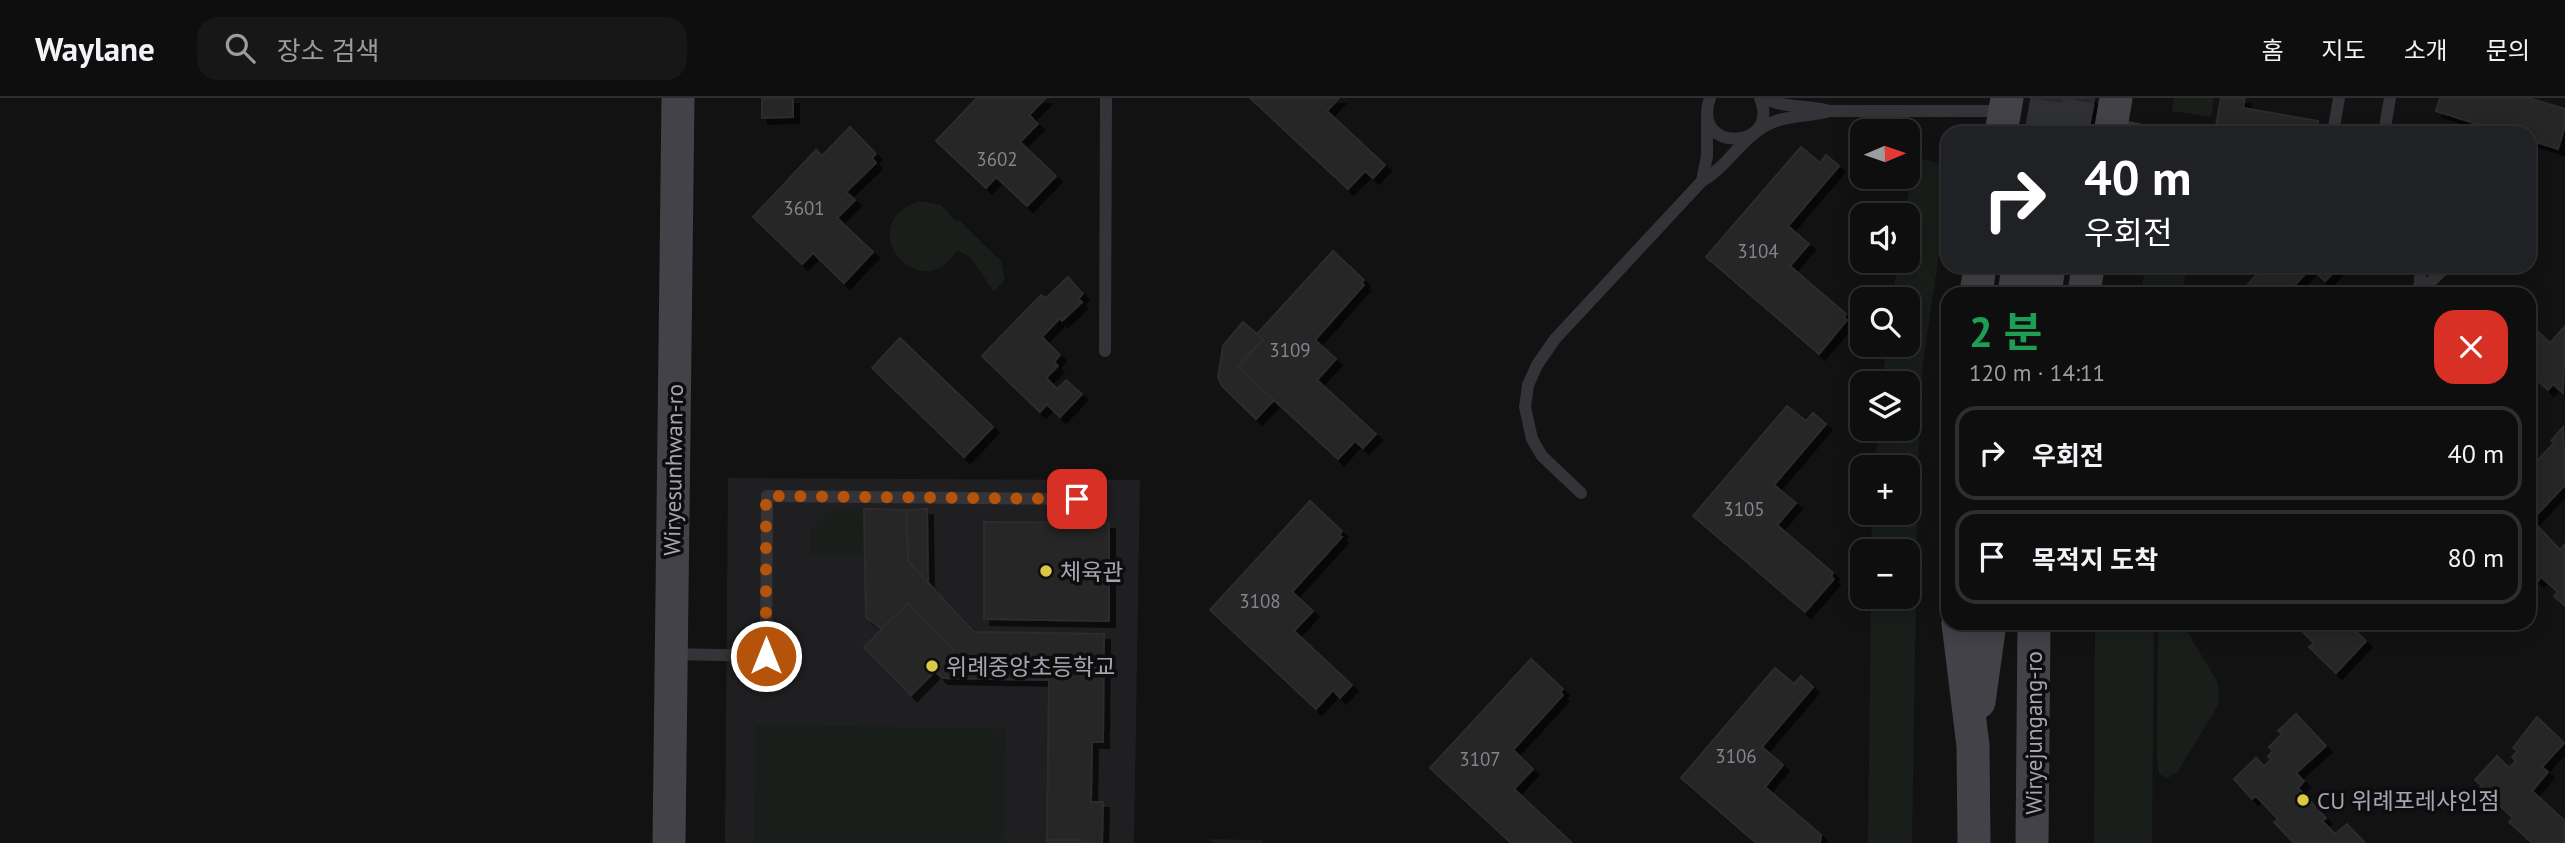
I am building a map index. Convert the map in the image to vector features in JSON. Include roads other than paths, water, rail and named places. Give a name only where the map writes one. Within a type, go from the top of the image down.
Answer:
[{"type":"street","name":"Wiryesunhwan-ro","points":[[669,843],[678,98]]},
{"type":"street","name":"Wiryejungang-ro","points":[[1959,630],[1973,746],[1973,843]]},
{"type":"street","name":"Wiryejungang-ro","points":[[1973,746],[1989,630]]},
{"type":"street","name":"Wiryejungang-ro","points":[[2032,843],[2034,630]]},
{"type":"lane","points":[[1105,351],[1106,98]]},
{"type":"lane","points":[[1702,181],[1707,156],[1708,98]]},
{"type":"lane","points":[[1581,493],[1542,456],[1525,420],[1528,384],[1536,365],[1555,338],[1702,181],[1717,173],[1752,134],[1762,119],[1762,98],[1773,102],[1810,105],[1830,111],[2005,114]]},
{"type":"lane","points":[[2334,126],[2339,98]]},
{"type":"lane","points":[[2385,126],[2390,98]]},
{"type":"lane","points":[[1707,116],[1716,132],[1734,140],[1778,120],[1810,117],[1830,111]]},
{"type":"lane","points":[[2113,118],[2136,126]]},
{"type":"lane","points":[[2426,287],[2441,273]]},
{"type":"lane","points":[[671,654],[766,656],[766,496],[1077,499]]},
{"type":"tunnel","points":[[2042,126],[2047,98]]},
{"type":"tunnel","points":[[2073,126],[2079,98]]},
{"type":"place","name":"체육관","points":[[1046,571]]},
{"type":"place","name":"위례중앙초등학교","points":[[932,666]]},
{"type":"place","name":"CU 위례포레샤인점","points":[[2303,800]]}]
